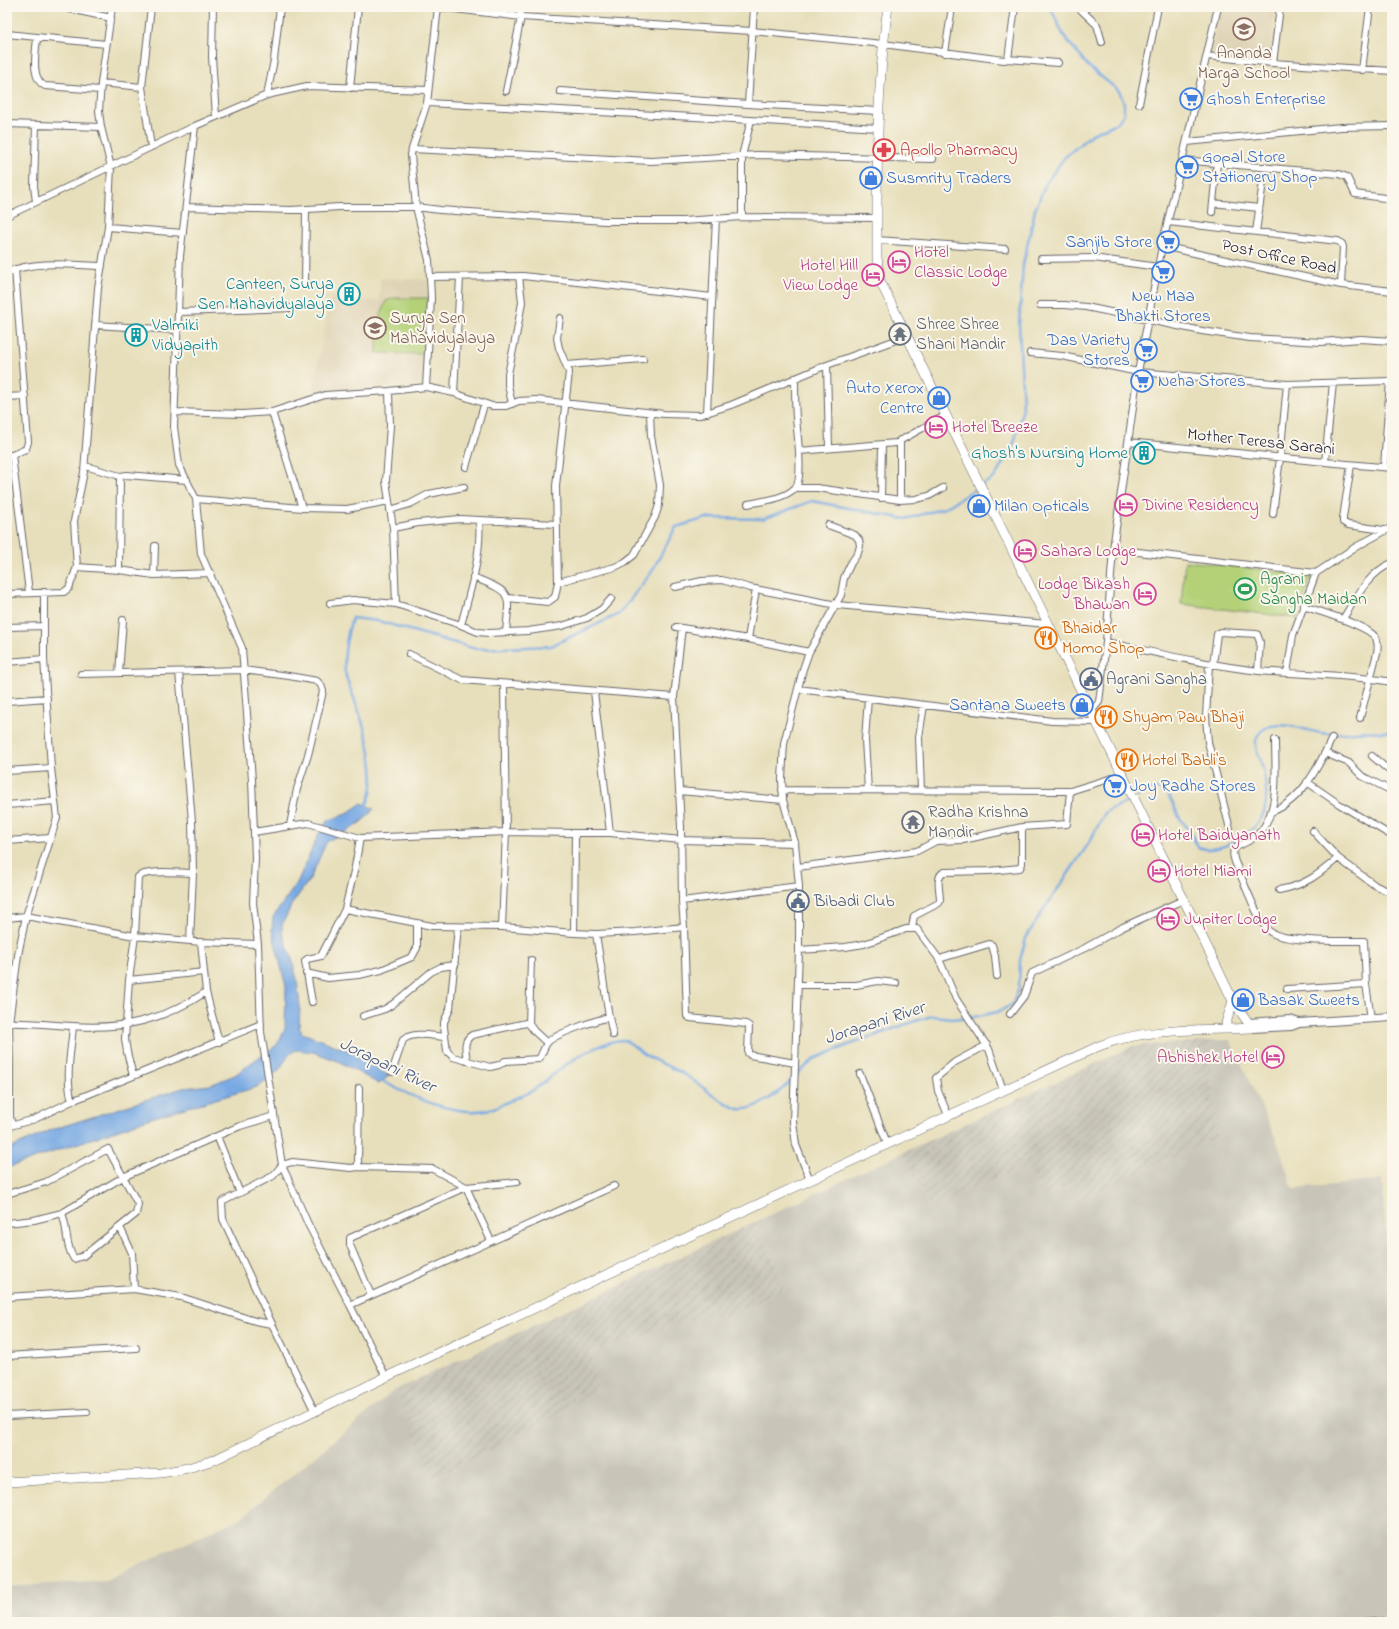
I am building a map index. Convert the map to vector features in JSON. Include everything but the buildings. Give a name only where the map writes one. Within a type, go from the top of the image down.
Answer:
[{"type":"main road","points":[[888,7],[882,44],[878,128],[877,240],[880,281],[1233,1000],[1241,1012],[1253,1024]]},
{"type":"main road","points":[[1226,1023],[1233,1000]]},
{"type":"main road","points":[[1211,1028],[1216,1024],[1226,1023],[1253,1024]]},
{"type":"main road","points":[[7,1482],[147,1474],[188,1468],[227,1455],[386,1377],[948,1115],[1112,1041],[1149,1033],[1211,1028],[1223,1030],[1253,1024]]},
{"type":"street","points":[[61,7],[111,18]]},
{"type":"street","points":[[7,594],[29,592],[64,592],[69,588],[77,567],[74,521],[85,466],[98,288],[108,227],[111,167],[101,127],[99,110],[106,44],[112,7]]},
{"type":"street","points":[[151,7],[142,87],[151,147]]},
{"type":"street","points":[[213,7],[212,57],[216,117]]},
{"type":"street","points":[[267,95],[274,60],[280,7]]},
{"type":"street","points":[[350,88],[358,7]]},
{"type":"street","points":[[426,387],[431,298],[430,277],[424,239],[416,206],[411,155],[427,103],[427,90],[438,7],[520,17],[752,31],[882,44],[1004,60],[1008,59],[1058,64]]},
{"type":"street","points":[[506,91],[520,17],[520,7]]},
{"type":"street","points":[[748,104],[754,7]]},
{"type":"street","points":[[945,53],[952,7]]},
{"type":"street","points":[[1008,59],[1015,7]]},
{"type":"street","points":[[1078,7],[1096,25],[1102,42]]},
{"type":"street","points":[[1139,104],[1158,7]]},
{"type":"street","points":[[1091,712],[1099,702],[1106,642],[1113,549],[1138,372],[1162,246],[1218,7]]},
{"type":"street","points":[[1273,63],[1280,7]]},
{"type":"street","points":[[1362,70],[1370,7]]},
{"type":"street","points":[[7,34],[106,44]]},
{"type":"street","points":[[37,37],[36,72],[37,80],[40,84],[45,86],[142,87]]},
{"type":"street","points":[[1207,56],[1273,63],[1392,72]]},
{"type":"street","points":[[7,216],[196,126],[267,95],[306,86],[427,90]]},
{"type":"street","points":[[560,91],[748,104],[879,110]]},
{"type":"street","points":[[427,103],[878,128]]},
{"type":"street","points":[[742,217],[742,156],[751,120]]},
{"type":"street","points":[[7,124],[101,127]]},
{"type":"street","points":[[36,125],[34,186],[36,202]]},
{"type":"street","points":[[196,126],[180,256],[174,427],[179,465],[196,499],[201,554],[211,573],[217,591],[242,648],[252,780],[254,832],[253,903],[258,944],[261,1032],[282,1164],[308,1224],[386,1377]]},
{"type":"street","points":[[1187,142],[1341,126],[1392,126]]},
{"type":"street","points":[[412,149],[651,161],[742,156],[933,159]]},
{"type":"street","points":[[1182,160],[1339,174],[1347,177],[1355,194],[1392,199]]},
{"type":"street","points":[[1212,212],[1218,163]]},
{"type":"street","points":[[1256,232],[1265,167]]},
{"type":"street","points":[[1213,203],[1259,208]]},
{"type":"street","points":[[186,207],[291,210],[340,206],[416,206],[440,210],[605,221],[683,220],[742,217],[877,218]]},
{"type":"street","points":[[305,285],[306,209]]},
{"type":"street","points":[[707,413],[716,218]]},
{"type":"street","points":[[1168,222],[1333,240],[1342,244],[1343,248],[1341,285]]},
{"type":"street","points":[[108,227],[182,233]]},
{"type":"street","points":[[877,240],[1005,249]]},
{"type":"street","name":"Post Office Road","points":[[1162,246],[1341,285],[1392,291]]},
{"type":"street","points":[[1041,259],[1093,258],[1158,267]]},
{"type":"street","points":[[7,272],[26,265],[58,264],[102,266]]},
{"type":"street","points":[[15,269],[28,442],[26,449],[10,455],[29,592]]},
{"type":"street","points":[[430,277],[519,276],[712,297]]},
{"type":"street","points":[[512,404],[508,385],[508,374],[522,302],[519,276]]},
{"type":"street","points":[[454,393],[460,277]]},
{"type":"street","points":[[1040,305],[1065,304],[1086,307],[1202,331],[1250,338],[1321,342],[1361,339],[1392,340]]},
{"type":"street","points":[[178,312],[294,308]]},
{"type":"street","points":[[508,598],[548,602],[555,597],[558,582],[556,486],[569,372],[559,348],[557,338],[560,318]]},
{"type":"street","points":[[95,325],[177,330]]},
{"type":"street","points":[[174,412],[242,414],[272,412],[325,395],[426,387],[454,393],[484,404],[499,407],[519,401],[536,400],[565,402],[650,413],[700,415],[731,405],[827,365],[907,336]]},
{"type":"street","points":[[1030,353],[1062,356],[1138,372],[1287,384],[1391,381],[1384,467]]},
{"type":"street","points":[[567,365],[643,359]]},
{"type":"street","points":[[827,365],[829,448]]},
{"type":"street","points":[[795,378],[796,419],[799,451],[799,482],[796,488]]},
{"type":"street","points":[[1325,462],[1333,383]]},
{"type":"street","points":[[1273,514],[1287,384]]},
{"type":"street","points":[[389,391],[390,426],[386,481],[393,528],[396,604]]},
{"type":"street","points":[[7,397],[25,396]]},
{"type":"street","points":[[466,467],[484,404]]},
{"type":"street","points":[[272,412],[302,508]]},
{"type":"street","points":[[558,582],[615,567],[625,562],[634,555],[655,518],[659,505],[660,485],[651,436],[650,413]]},
{"type":"street","points":[[799,451],[896,443],[946,415]]},
{"type":"street","points":[[900,440],[900,500]]},
{"type":"street","name":"Mother Teresa Sarani","points":[[1128,442],[1392,468]]},
{"type":"street","points":[[881,498],[882,445]]},
{"type":"street","points":[[1351,465],[1343,522],[1348,525],[1384,530]]},
{"type":"street","points":[[85,466],[120,476],[127,475],[187,480]]},
{"type":"street","points":[[119,570],[120,476]]},
{"type":"street","points":[[390,510],[410,504],[429,494],[464,487]]},
{"type":"street","points":[[748,504],[778,497],[796,488],[817,488],[900,500],[929,496],[943,488]]},
{"type":"street","points":[[196,499],[302,508],[347,509],[389,501]]},
{"type":"street","points":[[393,528],[418,523],[460,519],[556,524]]},
{"type":"street","points":[[461,625],[473,577],[480,534],[479,520]]},
{"type":"street","points":[[810,1180],[796,1145],[793,1122],[799,950],[799,886],[795,843],[783,800],[782,779],[784,743],[803,669],[809,652],[837,605],[841,595],[844,578],[851,563],[858,553],[860,546],[859,540],[855,535],[828,525]]},
{"type":"street","points":[[1287,673],[1292,641],[1316,572],[1384,530],[1392,527]]},
{"type":"street","points":[[154,575],[155,546]]},
{"type":"street","points":[[1113,549],[1316,572]]},
{"type":"street","points":[[1343,619],[1362,588],[1378,571],[1392,563]]},
{"type":"street","points":[[77,567],[119,570],[154,575],[211,573]]},
{"type":"street","points":[[473,577],[500,588],[505,593],[508,598],[506,632]]},
{"type":"street","points":[[675,586],[702,581],[722,580],[756,589],[837,605],[1048,624]]},
{"type":"street","points":[[748,640],[756,589]]},
{"type":"street","points":[[44,592],[44,659],[51,768],[57,818],[26,916],[8,1023],[8,1093],[10,1126],[35,1119],[72,1101],[261,1024]]},
{"type":"street","points":[[330,603],[353,600],[396,604],[478,632],[489,633],[528,631],[562,626],[592,615],[602,609],[611,600]]},
{"type":"street","points":[[1303,606],[1343,619],[1375,636],[1378,644],[1377,653],[1360,718]]},
{"type":"street","points":[[119,673],[122,620]]},
{"type":"street","points":[[7,627],[44,626]]},
{"type":"street","points":[[795,1064],[750,1055],[748,1053],[750,1030],[749,1026],[746,1024],[690,1018],[687,1016],[674,697],[680,628],[809,652]]},
{"type":"street","points":[[1230,829],[1208,742],[1206,722],[1211,664],[1217,634],[1220,632],[1257,634],[1260,642],[1258,671]]},
{"type":"street","points":[[1106,642],[1211,664],[1258,671],[1371,678],[1392,682]]},
{"type":"street","points":[[409,654],[462,680],[674,697]]},
{"type":"street","points":[[7,662],[44,659]]},
{"type":"street","points":[[81,674],[243,670],[317,681],[321,685],[322,691],[308,755],[297,789],[290,825]]},
{"type":"street","points":[[179,672],[192,821],[193,873],[190,941]]},
{"type":"street","points":[[502,927],[506,832],[504,684]]},
{"type":"street","points":[[798,689],[1052,721],[1096,722]]},
{"type":"street","points":[[594,691],[610,833]]},
{"type":"street","points":[[7,701],[47,698]]},
{"type":"street","points":[[868,698],[865,740],[868,790]]},
{"type":"street","points":[[921,791],[919,737],[924,705]]},
{"type":"street","points":[[1271,812],[1287,804],[1307,782],[1325,753],[1332,738]]},
{"type":"street","points":[[1275,740],[1276,772],[1271,812],[1267,822],[1259,833],[1251,840],[1236,847],[1233,852],[1235,862],[1262,923],[1269,931],[1278,936],[1326,940],[1364,941],[1366,984],[1371,1019]]},
{"type":"street","points":[[1325,753],[1349,763],[1362,776],[1392,791]]},
{"type":"street","points":[[1372,756],[1392,773]]},
{"type":"street","points":[[7,771],[51,768]]},
{"type":"street","points":[[782,790],[1070,791],[1124,778]]},
{"type":"street","points":[[1307,782],[1339,804],[1392,836]]},
{"type":"street","points":[[679,791],[783,800]]},
{"type":"street","points":[[798,867],[917,851],[936,841],[963,840],[1022,827],[1067,824],[1070,791]]},
{"type":"street","points":[[7,805],[55,802]]},
{"type":"street","points":[[254,832],[308,823],[360,838],[506,832],[610,833],[681,840],[795,843]]},
{"type":"street","points":[[912,928],[914,916],[939,903],[939,877],[941,873],[1020,868],[1022,864],[1022,827]]},
{"type":"street","points":[[1314,831],[1338,858],[1376,886],[1392,893]]},
{"type":"street","points":[[574,933],[575,833]]},
{"type":"street","points":[[7,841],[51,838]]},
{"type":"street","points":[[312,1002],[305,962],[308,959],[321,956],[344,909],[355,867],[360,838]]},
{"type":"street","points":[[1279,890],[1306,883],[1319,875],[1338,858]]},
{"type":"street","points":[[133,1076],[127,1052],[125,1026],[135,936],[138,877],[142,874],[150,873],[193,873]]},
{"type":"street","points":[[682,901],[799,886]]},
{"type":"street","points":[[1010,1014],[1024,996],[1032,972],[1085,948],[1123,927],[1183,900]]},
{"type":"street","points":[[344,909],[432,926],[502,927],[596,934],[684,927]]},
{"type":"street","points":[[7,918],[26,916],[135,936],[201,942],[258,944]]},
{"type":"street","points":[[306,973],[328,978],[359,975],[381,970],[412,957],[417,948],[417,923]]},
{"type":"street","points":[[458,927],[450,1009],[444,1022],[447,1051],[453,1057],[494,1067],[504,1061],[534,1060],[539,1058],[547,1043],[554,1038],[591,1022],[609,1017]]},
{"type":"street","points":[[799,950],[845,947],[864,944],[912,928],[917,929],[939,959],[956,999],[987,1045],[1003,1090]]},
{"type":"street","points":[[596,934],[613,1035]]},
{"type":"street","points":[[201,942],[206,992],[219,1042]]},
{"type":"street","points":[[939,959],[989,944],[992,945],[995,956],[997,976]]},
{"type":"street","points":[[531,960],[529,1024],[547,1043]]},
{"type":"street","points":[[362,1016],[385,1009],[393,1004],[431,972],[441,967],[454,965]]},
{"type":"street","points":[[129,980],[204,972]]},
{"type":"street","points":[[7,979],[16,979]]},
{"type":"street","points":[[798,985],[856,985],[878,981],[896,983]]},
{"type":"street","points":[[1287,989],[1366,984]]},
{"type":"street","points":[[8,1023],[54,1024],[73,1027],[125,1026],[158,1017],[186,1005],[206,992]]},
{"type":"street","points":[[1253,1024],[1290,1020],[1299,1023],[1392,1018]]},
{"type":"street","points":[[467,1061],[465,1046],[467,1038],[472,1035],[522,1024],[529,1024]]},
{"type":"street","points":[[72,1101],[69,1092],[69,1079],[73,1027]]},
{"type":"street","points":[[392,1072],[403,1040],[406,1037],[418,1035],[445,1037]]},
{"type":"street","points":[[948,1115],[938,1091],[936,1078],[955,1062],[987,1045]]},
{"type":"street","points":[[860,1074],[887,1144]]},
{"type":"street","points":[[358,1167],[359,1088]]},
{"type":"street","points":[[7,1223],[34,1220],[62,1213],[124,1176],[240,1126],[274,1116]]},
{"type":"street","points":[[217,1136],[240,1193]]},
{"type":"street","points":[[7,1194],[46,1182],[108,1149],[138,1204],[136,1214],[83,1256],[74,1259],[70,1254],[65,1220],[62,1213]]},
{"type":"street","points":[[315,1412],[223,1219],[222,1202],[273,1176],[282,1164],[292,1162],[351,1168],[434,1169],[466,1187],[492,1241]]},
{"type":"street","points":[[372,1295],[350,1245],[350,1238],[466,1187],[517,1182]]},
{"type":"street","points":[[350,1305],[614,1186]]},
{"type":"street","points":[[120,1227],[132,1253],[134,1289]]},
{"type":"street","points":[[7,1297],[134,1289],[181,1297],[255,1321],[272,1324]]},
{"type":"street","points":[[7,1356],[136,1348]]},
{"type":"street","points":[[7,1416],[87,1412]]},
{"type":"shaded area","name":"Ananda Marga School","points":[[1220,7],[1274,7],[1270,59],[1211,52]]},
{"type":"shaded area","name":"Surya Sen Mahavidyalaya","points":[[380,278],[428,280],[422,381],[418,384],[367,389],[312,391],[331,296],[340,297],[341,287],[358,288],[358,300],[380,301]]},
{"type":"shaded area","points":[[1230,1040],[1277,1141],[1293,1189],[1382,1180],[1388,1261],[1392,1266],[1392,1622],[7,1622],[7,1587],[106,1580],[241,1518],[395,1390],[434,1480],[561,1414],[598,1391],[591,1353],[713,1313],[717,1322],[786,1289],[757,1221],[902,1153],[929,1208],[1027,1167],[1043,1197],[1073,1183],[1084,1198],[1217,1138],[1209,1041]]},
{"type":"shaded area","points":[[1209,1041],[1217,1138],[1084,1198],[1073,1183],[1043,1197],[1027,1167],[929,1208],[902,1153],[1133,1046]]},
{"type":"shaded area","points":[[757,1221],[786,1289],[749,1308],[716,1322],[713,1313],[591,1353],[598,1391],[561,1414],[433,1480],[395,1390]]},
{"type":"green space","points":[[393,298],[428,298],[424,354],[377,353],[381,314],[386,301]]},
{"type":"green space","name":"Agrani Sangha Maidan","points":[[1185,561],[1312,575],[1297,618],[1181,604]]},
{"type":"water","points":[[362,803],[374,809],[364,820],[327,841],[310,879],[292,904],[282,925],[282,932],[292,959],[297,980],[300,1006],[299,1027],[302,1033],[348,1050],[389,1076],[379,1084],[338,1061],[313,1052],[296,1050],[290,1054],[278,1071],[257,1087],[151,1118],[7,1168],[7,1150],[51,1130],[183,1088],[210,1085],[235,1075],[277,1045],[285,1029],[286,987],[272,930],[273,917],[297,883],[320,831],[327,821],[346,814]]},
{"type":"waterway","points":[[365,807],[370,797],[372,784],[371,756],[360,715],[345,672],[346,644],[352,618],[378,621],[476,649],[551,646],[619,614],[651,573],[676,527],[707,518],[763,519],[812,501],[905,519],[945,508],[995,477],[1014,443],[1023,408],[1019,324],[1023,265],[1035,210],[1046,183],[1065,157],[1092,134],[1117,123],[1124,114],[1124,103],[1119,91],[1088,66],[1064,36],[1050,7]]},
{"type":"waterway","name":"Jorapani River","points":[[1136,797],[1152,790],[1161,790],[1171,800],[1179,817],[1190,832],[1198,847],[1207,849],[1217,848],[1238,840],[1248,833],[1262,817],[1266,802],[1266,785],[1256,740],[1260,732],[1264,729],[1277,725],[1329,734],[1385,732],[1392,730]]},
{"type":"waterway","name":"Jorapani River","points":[[796,1075],[816,1058],[915,1021],[932,1016],[964,1019],[997,1012],[1012,1004],[1019,988],[1020,960],[1026,938],[1087,846],[1105,813],[1132,800]]},
{"type":"waterway","name":"Jorapani River","points":[[382,1081],[420,1099],[449,1108],[463,1111],[491,1109],[532,1091],[570,1062],[587,1052],[618,1040],[629,1042],[645,1055],[683,1074],[727,1104],[739,1109],[746,1109],[761,1104],[776,1094],[793,1079]]},
{"type":"railway","points":[[1346,1622],[1392,1619]]},
{"type":"place","name":"Ananda Marga School","points":[[1244,29]]},
{"type":"place","name":"Ghosh Enterprise","points":[[1191,99]]},
{"type":"place","name":"Apollo Pharmacy","points":[[884,150]]},
{"type":"place","name":"Gopal Store Stationery Shop","points":[[1187,167]]},
{"type":"place","name":"Susmrity Traders","points":[[871,178]]},
{"type":"place","name":"Sanjib Store","points":[[1168,242]]},
{"type":"place","name":"Hotel Classic Lodge","points":[[899,262]]},
{"type":"place","name":"New Maa Bhakti Stores","points":[[1163,272]]},
{"type":"place","name":"Hotel Hill View Lodge","points":[[873,275]]},
{"type":"place","name":"Canteen, Surya Sen Mahavidyalaya","points":[[349,294]]},
{"type":"place","name":"Surya Sen Mahavidyalaya","points":[[375,328]]},
{"type":"place","name":"Shree Shree Shani Mandir","points":[[900,334]]},
{"type":"place","name":"Valmiki Vidyapith","points":[[136,335]]},
{"type":"place","name":"Das Variety Stores","points":[[1146,350]]},
{"type":"place","name":"Neha Stores","points":[[1142,381]]},
{"type":"place","name":"Auto Xerox Centre","points":[[939,398]]},
{"type":"place","name":"Hotel Breeze","points":[[936,427]]},
{"type":"place","name":"Ghosh's Nursing Home","points":[[1144,453]]},
{"type":"place","name":"Divine Residency","points":[[1126,505]]},
{"type":"place","name":"Milan Opticals","points":[[979,506]]},
{"type":"place","name":"Sahara Lodge","points":[[1025,551]]},
{"type":"place","name":"Agrani Sangha Maidan","points":[[1245,589]]},
{"type":"place","name":"Lodge Bikash Bhawan","points":[[1145,594]]},
{"type":"place","name":"Bhaidar Momo Shop","points":[[1046,638]]},
{"type":"place","name":"Agrani Sangha","points":[[1091,679]]},
{"type":"place","name":"Santana Sweets","points":[[1082,705]]},
{"type":"place","name":"Shyam Paw Bhaji","points":[[1106,717]]},
{"type":"place","name":"Hotel Babli's","points":[[1127,760]]},
{"type":"place","name":"Joy Radhe Stores","points":[[1115,786]]},
{"type":"place","name":"Radha Krishna Mandir","points":[[913,822]]},
{"type":"place","name":"Hotel Baidyanath","points":[[1143,835]]},
{"type":"place","name":"Hotel Miami","points":[[1159,871]]},
{"type":"place","name":"Bibadi Club","points":[[798,901]]},
{"type":"place","name":"Jupiter Lodge","points":[[1168,919]]},
{"type":"place","name":"Basak Sweets","points":[[1243,1000]]},
{"type":"place","name":"Abhishek Hotel","points":[[1273,1057]]}]
